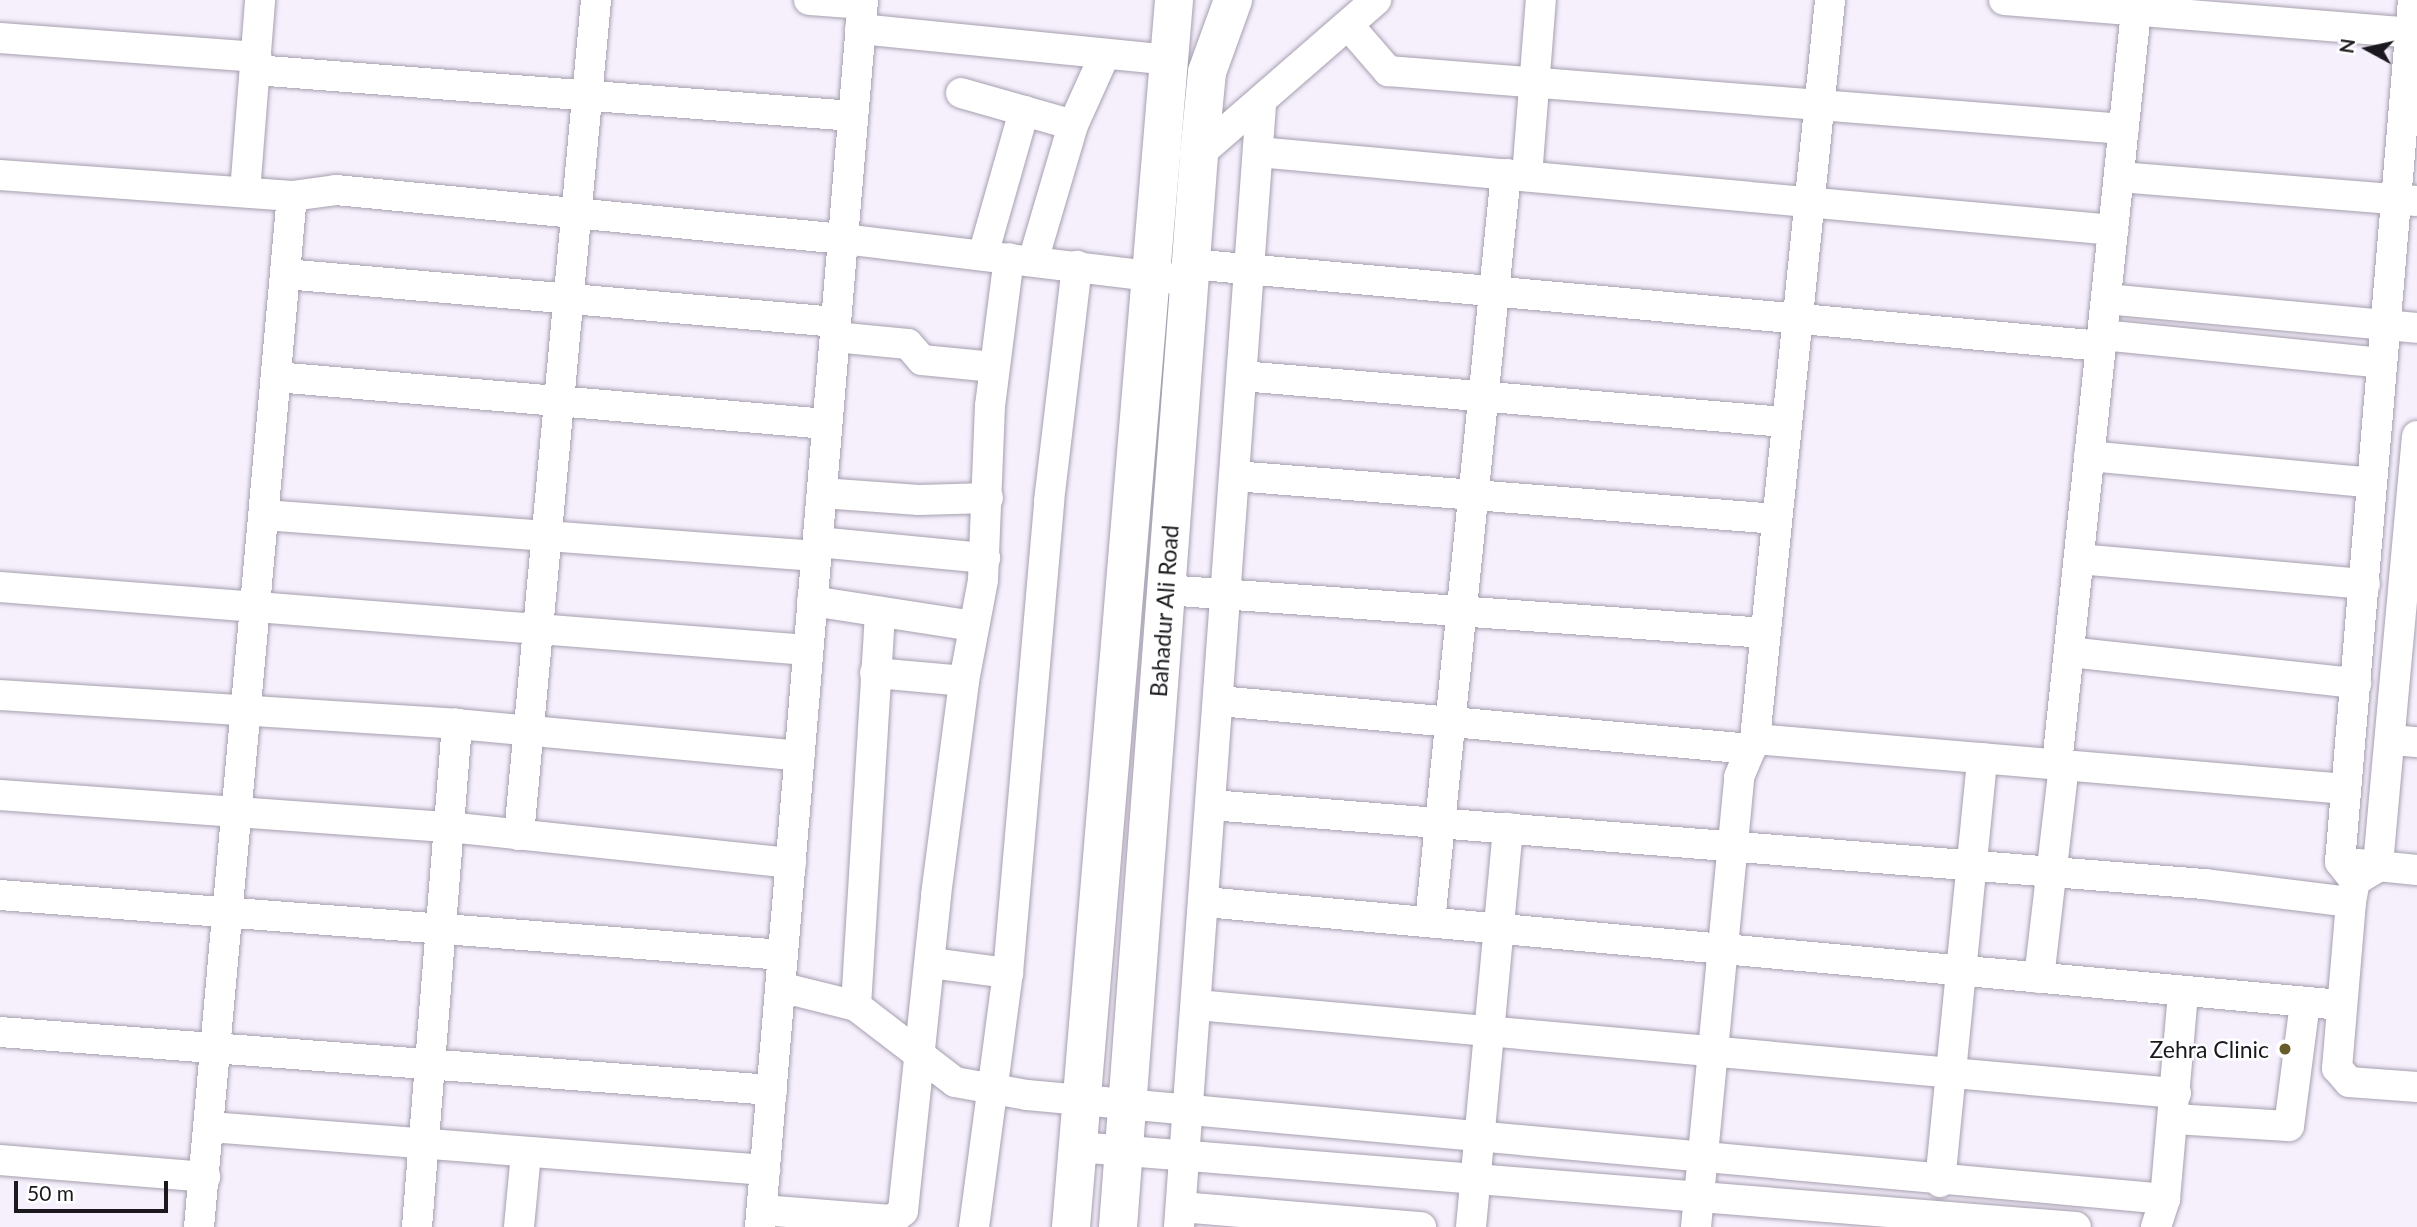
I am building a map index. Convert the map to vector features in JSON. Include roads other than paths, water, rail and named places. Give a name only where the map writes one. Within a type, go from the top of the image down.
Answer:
[{"type":"main road","name":"Bahadur Ali Road","points":[[1071,1227],[1147,274],[1171,60],[1174,0]]},
{"type":"main road","name":"Bahadur Ali Road","points":[[1118,1227],[1199,154],[1207,72],[1233,0]]},
{"type":"street","points":[[245,192],[260,0]]},
{"type":"street","points":[[519,835],[536,625],[572,297],[596,0]]},
{"type":"street","points":[[809,0],[1105,54],[1171,60]]},
{"type":"street","points":[[1199,154],[1261,105],[1376,0]]},
{"type":"street","points":[[1430,922],[1494,291],[1535,82],[1541,0]]},
{"type":"street","points":[[1697,1214],[1739,777],[1753,744],[1784,422],[1830,0]]},
{"type":"street","points":[[2004,0],[2414,33]]},
{"type":"street","points":[[2413,0],[2414,33],[2406,200],[2382,363],[2346,789],[2356,878],[2342,1004],[2340,1077],[2417,1087]]},
{"type":"street","points":[[862,11],[761,1219],[899,1217],[923,1055],[964,681],[985,558],[994,368],[1024,111]]},
{"type":"street","points":[[2039,978],[2052,871],[2078,559],[2136,11]]},
{"type":"street","points":[[1349,26],[1388,71],[2124,128]]},
{"type":"street","points":[[0,38],[588,96],[853,116]]},
{"type":"street","points":[[1008,258],[1105,54]]},
{"type":"street","points":[[961,93],[1073,125]]},
{"type":"street","points":[[1261,105],[1180,1217],[1421,1227]]},
{"type":"street","points":[[1258,152],[2113,230]]},
{"type":"street","points":[[0,175],[292,195],[337,190],[843,239],[1147,274],[1250,269],[1795,318],[2382,363]]},
{"type":"street","points":[[2119,177],[2406,200]]},
{"type":"street","points":[[199,1227],[219,1051],[292,195]]},
{"type":"street","points":[[974,1227],[995,1090],[1008,973],[1048,514],[1077,266]]},
{"type":"street","points":[[285,274],[572,297],[835,329],[908,344],[922,360],[994,368]]},
{"type":"street","points":[[2106,299],[2417,328]]},
{"type":"street","points":[[1242,376],[1784,422]]},
{"type":"street","points":[[276,377],[827,424]]},
{"type":"street","points":[[2356,878],[2404,741],[2417,436]]},
{"type":"street","points":[[2089,456],[2372,483]]},
{"type":"street","points":[[1235,476],[1776,519]]},
{"type":"street","points":[[822,493],[919,500],[988,498]]},
{"type":"street","points":[[264,515],[545,534],[985,558]]},
{"type":"street","points":[[2078,559],[2365,584]]},
{"type":"street","points":[[1165,590],[1765,633]]},
{"type":"street","points":[[1,594],[257,604],[536,625],[808,650]]},
{"type":"street","points":[[812,601],[974,625]]},
{"type":"street","points":[[856,1006],[880,612]]},
{"type":"street","points":[[2069,652],[2356,683]]},
{"type":"street","points":[[875,673],[964,681]]},
{"type":"street","points":[[0,695],[457,724],[800,756]]},
{"type":"street","points":[[1219,701],[1450,722],[1982,758],[2346,789]]},
{"type":"street","points":[[417,1227],[457,724]]},
{"type":"street","points":[[1940,1182],[1982,758]]},
{"type":"street","points":[[0,795],[448,828],[791,863]]},
{"type":"street","points":[[1211,806],[2052,871],[2356,878],[2417,870]]},
{"type":"street","points":[[1471,1227],[1495,928],[1508,828]]},
{"type":"street","points":[[0,895],[783,955]]},
{"type":"street","points":[[1205,902],[1723,948],[2183,993],[2342,1004]]},
{"type":"street","points":[[931,963],[1008,973]]},
{"type":"street","points":[[780,986],[856,1006],[955,1082],[995,1090],[1081,1104],[1940,1182],[2161,1213],[2174,1106],[2183,993]]},
{"type":"street","points":[[1197,1004],[1951,1073],[2289,1126],[2305,1002]]},
{"type":"street","points":[[0,1032],[219,1051],[772,1090]]},
{"type":"street","points":[[210,1127],[423,1146],[765,1170]]},
{"type":"street","points":[[1077,1147],[1474,1182],[1697,1214],[2076,1227]]},
{"type":"street","points":[[519,1227],[526,1153]]},
{"type":"street","points":[[0,1160],[205,1177]]},
{"type":"place","name":"Zehra Clinic","points":[[2285,1049]]}]
